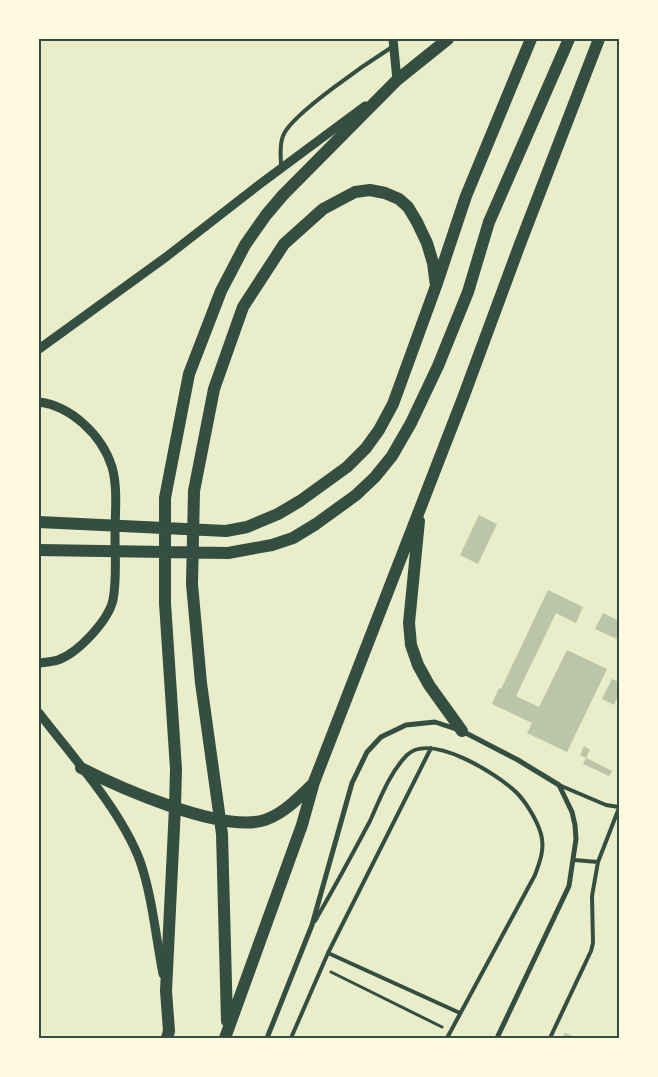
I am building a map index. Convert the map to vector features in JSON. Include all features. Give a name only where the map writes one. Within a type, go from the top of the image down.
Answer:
[{"type":"main road","points":[[167,1038],[169,1031],[166,990],[176,807],[176,769],[165,603],[165,498],[189,374],[221,291],[245,245],[266,216],[283,195],[393,84],[448,39]]},
{"type":"main road","points":[[39,522],[226,531],[247,527],[278,514],[347,467],[366,448],[380,430],[393,404],[466,196],[531,39]]},
{"type":"main road","points":[[39,550],[228,553],[272,545],[293,538],[316,524],[356,495],[375,477],[392,456],[411,423],[438,366],[468,292],[489,222],[569,39]]},
{"type":"main road","points":[[226,1033],[302,825],[314,782],[463,398],[599,39]]},
{"type":"main road","points":[[226,1033],[222,834],[200,683],[192,584],[194,491],[214,389],[243,307],[284,244],[307,222],[340,199],[355,192],[370,190],[386,193],[399,199],[408,207],[426,243],[433,263],[436,286]]},
{"type":"main road","points":[[422,503],[409,623],[411,645],[418,665],[429,685],[462,731]]},
{"type":"main road","points":[[81,768],[110,782],[176,807],[219,818],[252,823],[264,821],[290,806],[314,782]]},
{"type":"street","points":[[39,350],[166,257],[393,84],[394,42]]},
{"type":"street","points":[[39,402],[60,406],[78,420],[93,434],[112,467],[115,485],[115,577],[112,601],[99,627],[81,645],[58,660],[39,663]]},
{"type":"street","points":[[39,713],[116,815],[140,861],[166,990]]},
{"type":"street","points":[[267,1038],[312,925],[352,783],[367,752],[381,737],[406,725],[435,722],[462,731],[518,760],[559,785],[576,825],[574,860],[568,886],[497,1038]]},
{"type":"lane","points":[[281,168],[280,149],[283,135],[288,126],[394,42]]},
{"type":"lane","points":[[290,1038],[328,953],[431,748]]},
{"type":"lane","points":[[312,925],[333,891],[393,774],[407,755],[414,750],[431,748],[462,757],[500,779],[517,793],[541,834],[542,853],[535,875],[447,1038]]},
{"type":"lane","points":[[550,1038],[591,951],[593,943],[592,896],[598,862],[619,808],[606,805],[559,785]]},
{"type":"lane","points":[[574,860],[598,862]]},
{"type":"lane","points":[[328,953],[460,1013]]},
{"type":"path","points":[[322,968],[450,1032]]},
{"type":"building","points":[[479,515],[497,524],[478,564],[460,555]]},
{"type":"building","points":[[548,590],[583,607],[576,623],[556,613],[516,696],[539,707],[567,650],[607,669],[567,752],[527,733],[532,723],[492,704]]},
{"type":"building","points":[[603,613],[619,621],[619,640],[595,629]]},
{"type":"building","points":[[612,679],[619,682],[619,696],[614,705],[602,699]]},
{"type":"building","points":[[584,746],[590,750],[586,758],[580,755]]},
{"type":"building","points":[[586,758],[612,771],[609,776],[583,764]]},
{"type":"building","points":[[565,1033],[577,1038],[562,1038]]}]
